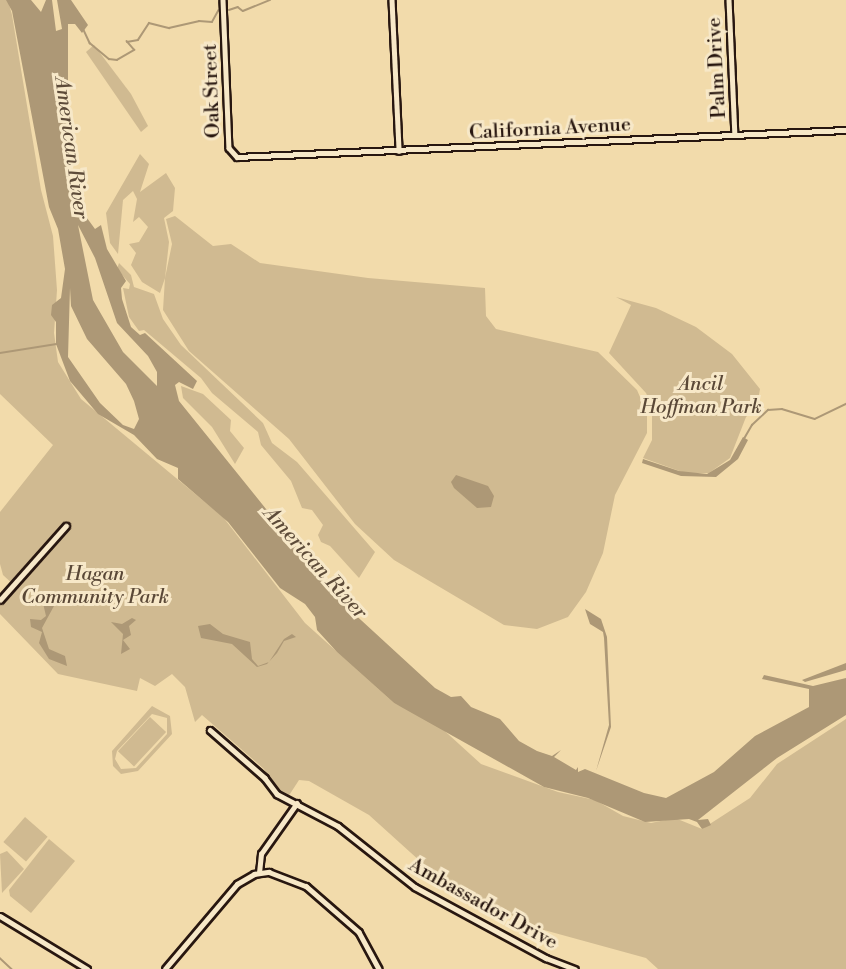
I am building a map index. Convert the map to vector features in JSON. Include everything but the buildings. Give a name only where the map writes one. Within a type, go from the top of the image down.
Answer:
[{"type":"street","name":"Oak Street","points":[[223,0],[230,152],[237,157],[256,157]]},
{"type":"street","points":[[392,0],[399,151]]},
{"type":"street","name":"Palm Drive","points":[[729,0],[735,135]]},
{"type":"street","name":"California Avenue","points":[[256,157],[846,129]]},
{"type":"street","points":[[0,600],[66,526]]},
{"type":"street","name":"Ambassador Drive","points":[[210,730],[265,778],[277,794],[338,826],[423,892],[551,960],[575,969]]},
{"type":"street","points":[[260,873],[261,854],[297,803]]},
{"type":"street","points":[[165,969],[234,887],[260,873],[281,874],[311,890],[362,936],[379,969]]},
{"type":"street","points":[[0,916],[87,969]]},
{"type":"green space","name":"Hagan Community Park","points":[[0,0],[8,0],[12,15],[41,190],[53,236],[57,290],[54,333],[58,362],[81,399],[223,517],[305,623],[394,703],[437,724],[481,764],[558,792],[595,800],[623,816],[651,823],[675,818],[702,829],[750,798],[777,764],[846,719],[846,969],[658,969],[646,958],[533,927],[431,871],[369,815],[309,781],[299,780],[288,797],[274,787],[264,769],[202,715],[195,722],[185,687],[172,674],[155,686],[140,678],[137,691],[58,674],[0,614],[0,606],[16,587],[3,575],[0,564],[0,512],[53,445],[0,394]]},
{"type":"green space","points":[[94,45],[131,94],[148,126],[141,132],[86,52]]},
{"type":"green space","points":[[140,154],[149,164],[140,192],[166,173],[175,188],[173,211],[164,218],[169,242],[165,278],[160,293],[142,282],[131,265],[136,253],[129,244],[139,242],[148,227],[139,217],[133,222],[137,199],[133,191],[123,200],[118,254],[110,243],[106,213]]},
{"type":"green space","points":[[175,216],[213,246],[231,244],[260,263],[368,278],[485,288],[486,316],[496,329],[598,352],[637,390],[647,413],[647,433],[615,495],[603,553],[586,592],[568,617],[537,629],[504,625],[394,560],[355,524],[289,439],[189,351],[163,310],[165,278],[172,244],[166,219]]},
{"type":"green space","points":[[119,263],[131,275],[134,287],[154,294],[163,319],[181,345],[263,423],[272,443],[297,462],[375,552],[359,578],[330,546],[321,542],[318,535],[323,525],[312,510],[302,508],[291,481],[261,445],[258,432],[212,393],[201,378],[144,330],[139,331],[129,317],[123,288],[129,289],[130,284],[117,269]]},
{"type":"green space","name":"Ancil Hoffman Park","points":[[616,297],[656,308],[696,327],[732,354],[760,389],[757,406],[746,417],[730,458],[709,473],[685,473],[643,458],[652,440],[652,407],[646,393],[609,353],[631,305]]},
{"type":"green space","points":[[181,386],[203,394],[231,420],[230,431],[244,448],[235,464],[212,427],[183,398]]},
{"type":"green space","points":[[152,706],[170,716],[172,734],[138,771],[121,774],[113,766],[112,751]],"holes":[[[152,714],[167,718],[167,734],[136,768],[121,769],[115,759],[117,751]]]},
{"type":"green space","points":[[150,717],[166,732],[134,766],[118,751]]},
{"type":"green space","points":[[25,817],[48,837],[26,862],[3,842]]},
{"type":"green space","points":[[49,839],[75,861],[31,913],[10,896],[9,890]]},
{"type":"green space","points":[[7,851],[24,869],[2,893],[0,854]]},
{"type":"shaded area","points":[[6,0],[31,0],[41,12],[46,0],[52,0],[56,31],[62,29],[57,0],[71,0],[88,25],[82,33],[75,24],[68,24],[68,161],[71,182],[87,218],[95,229],[101,225],[107,249],[126,281],[121,288],[122,299],[131,327],[140,335],[145,333],[197,381],[193,389],[179,382],[175,385],[179,401],[320,576],[329,583],[331,577],[336,580],[332,588],[337,598],[435,688],[451,697],[461,696],[471,707],[500,719],[519,741],[537,751],[552,756],[561,750],[554,757],[576,770],[578,767],[578,772],[585,769],[644,793],[666,798],[714,772],[755,736],[809,707],[809,689],[762,679],[764,675],[813,686],[846,678],[846,715],[777,758],[698,820],[708,819],[711,825],[702,829],[697,822],[689,819],[645,822],[588,798],[544,787],[394,703],[337,652],[317,630],[315,617],[305,604],[280,588],[228,522],[178,479],[178,468],[157,459],[134,435],[98,414],[70,381],[56,344],[56,322],[51,315],[52,305],[61,298],[65,269],[58,229],[49,207],[12,11]],"holes":[[[78,225],[95,258],[117,323],[148,356],[157,372],[157,386],[123,352],[93,300]],[[70,288],[71,306],[87,339],[126,384],[134,401],[139,419],[134,429],[123,425],[100,403],[68,357]]]},
{"type":"shaded area","points":[[743,437],[748,440],[738,459],[716,477],[681,476],[642,463],[643,459],[679,471],[707,474],[730,460]]},
{"type":"shaded area","points":[[456,475],[488,486],[494,496],[491,507],[477,508],[454,488],[451,482]]},
{"type":"shaded area","points":[[46,596],[70,606],[54,606],[42,628],[49,649],[65,656],[67,666],[49,659],[39,643],[42,632],[31,627],[30,619],[41,620],[46,616],[42,599]]},
{"type":"shaded area","points":[[585,609],[601,619],[607,637],[611,727],[596,771],[609,725],[604,638],[603,632],[590,624]]},
{"type":"shaded area","points":[[132,618],[136,620],[129,626],[131,635],[123,640],[130,649],[121,654],[123,634],[111,622],[122,624]]},
{"type":"shaded area","points":[[210,624],[223,634],[250,642],[252,659],[258,666],[269,662],[257,667],[232,644],[201,638],[198,626]]},
{"type":"shaded area","points":[[292,634],[296,637],[284,641],[269,661],[284,639]]},
{"type":"shaded area","points":[[846,663],[846,670],[805,682],[802,680]]},
{"type":"waterway","points":[[229,10],[238,7],[243,11],[270,0]]},
{"type":"waterway","points":[[83,28],[90,43],[109,59],[117,60],[134,50],[127,42],[138,40],[149,23],[169,28],[199,21],[212,22],[218,11]]},
{"type":"waterway","points":[[0,353],[56,344]]},
{"type":"waterway","points":[[744,439],[752,425],[768,410],[782,409],[815,419],[846,404]]},
{"type":"waterway","points":[[0,958],[12,969]]},
{"type":"water label","name":"American River","points":[[71,148]]},
{"type":"water label","name":"American River","points":[[315,563]]}]
